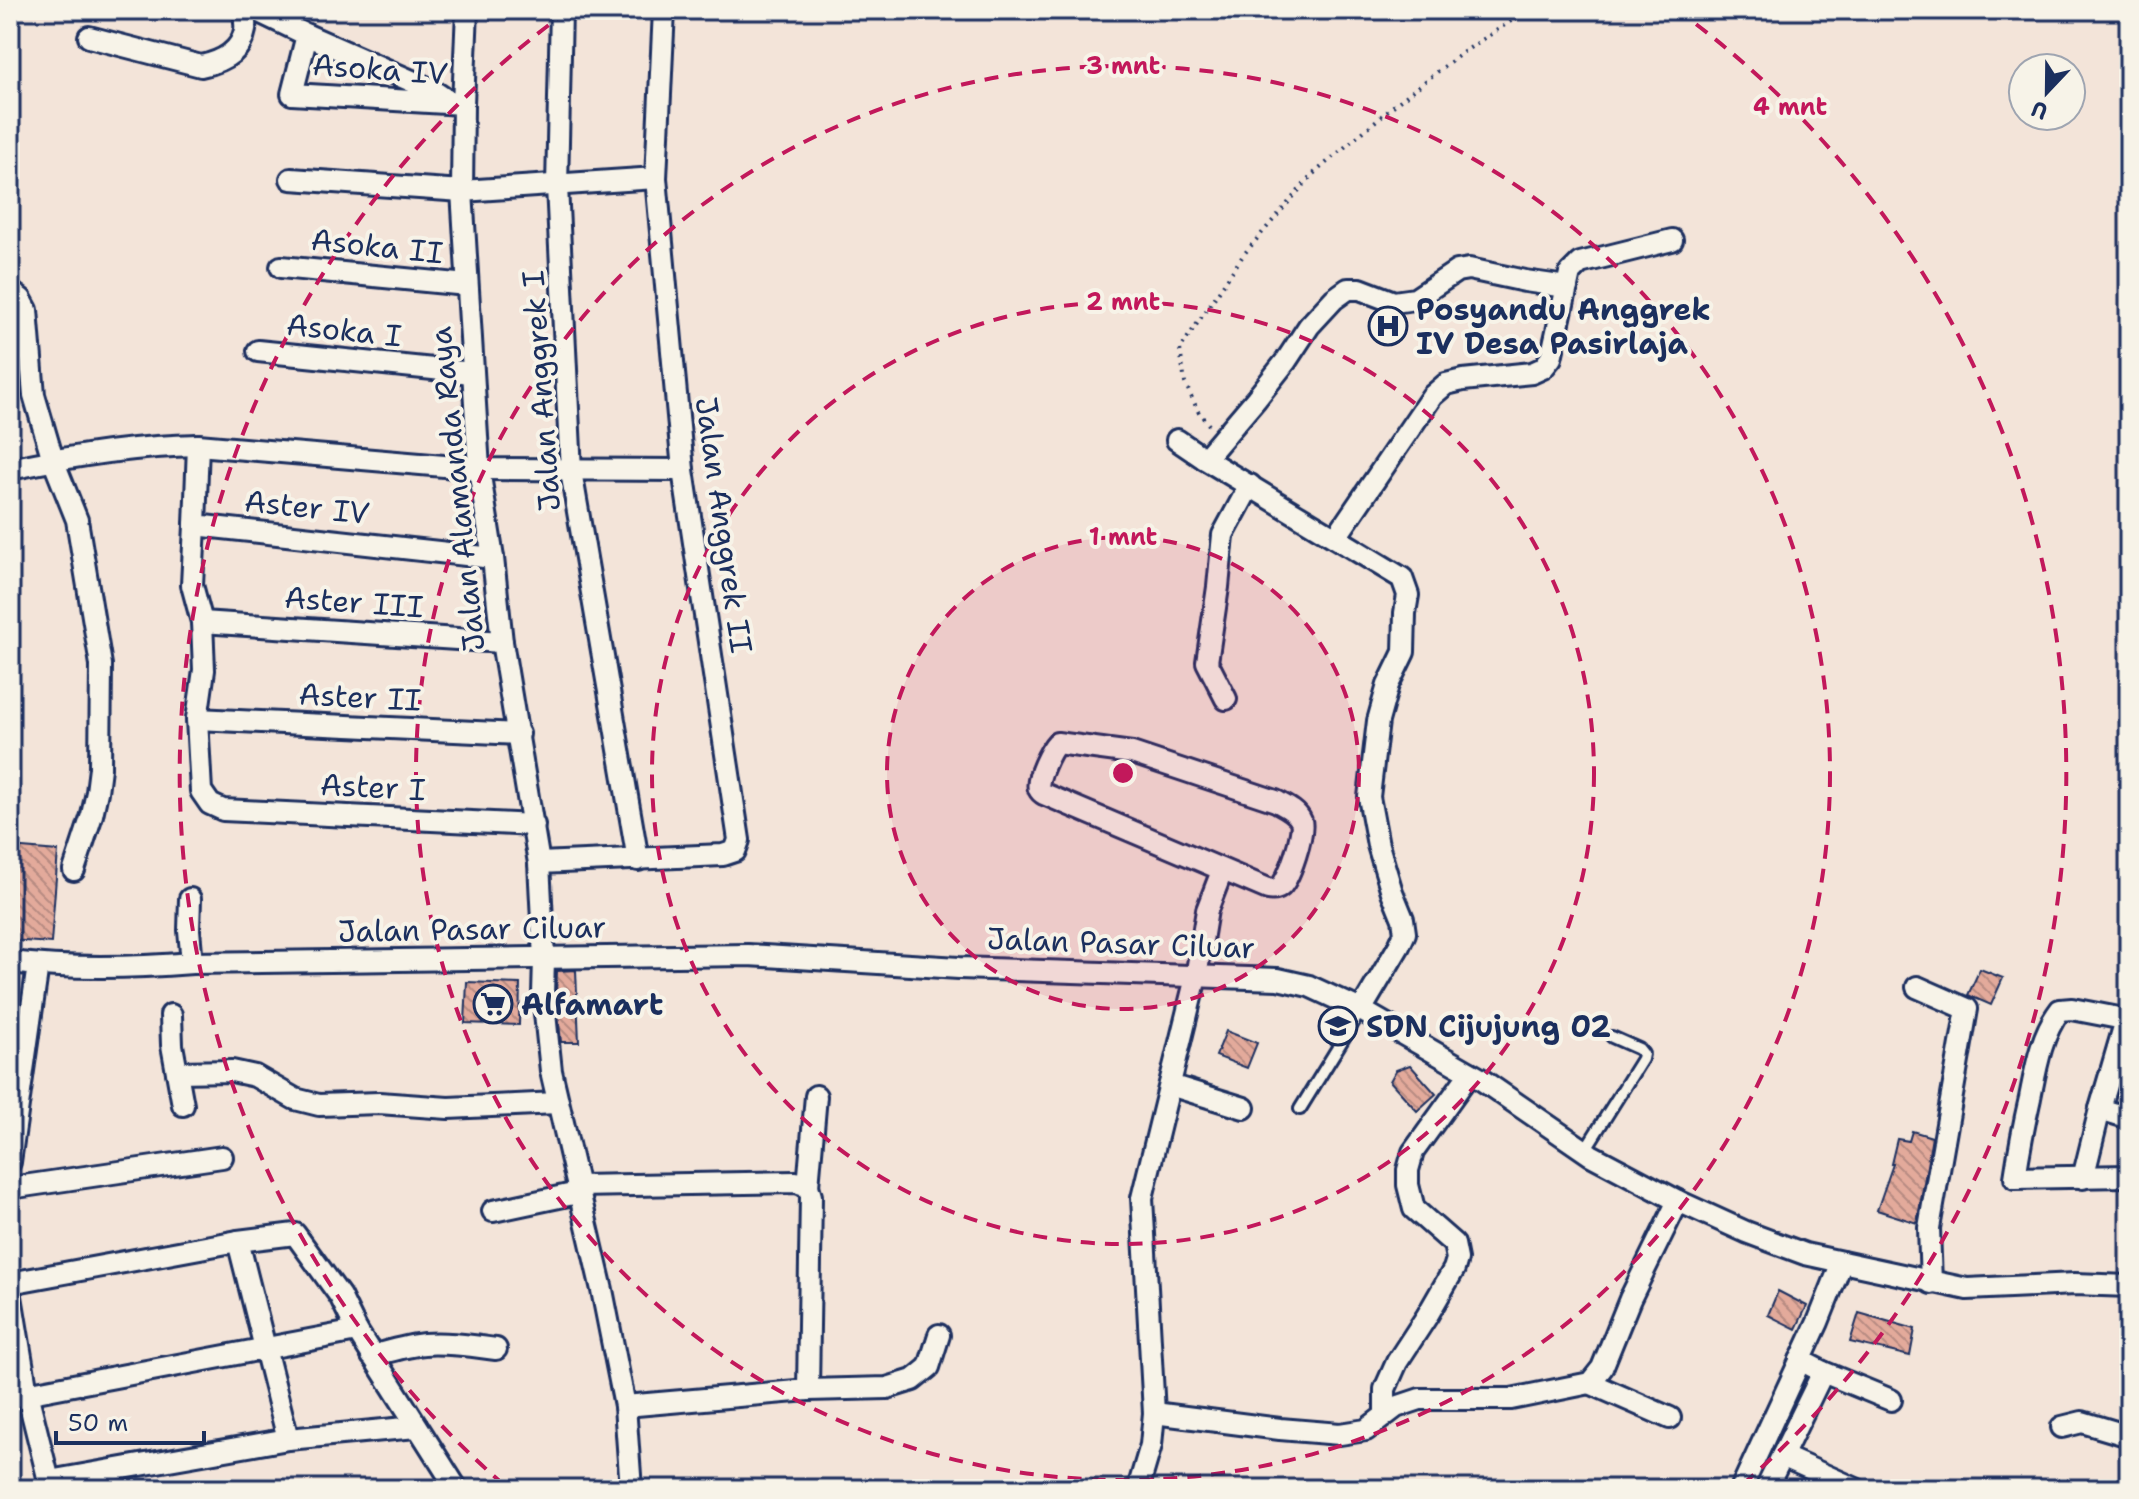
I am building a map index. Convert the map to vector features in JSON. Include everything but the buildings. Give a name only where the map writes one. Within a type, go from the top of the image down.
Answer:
[{"type":"street","points":[[89,37],[201,66],[227,58],[236,49],[245,30],[244,10]]},
{"type":"street","points":[[255,10],[457,104]]},
{"type":"street","name":"Jalan Alamanda Raya","points":[[467,10],[457,104],[479,469],[502,642],[539,863],[543,994],[551,1071],[602,1290],[625,1406],[631,1489]]},
{"type":"street","name":"Jalan Anggrek I","points":[[561,10],[557,186],[571,471],[638,860]]},
{"type":"street","name":"Jalan Anggrek II","points":[[539,863],[723,855],[735,851],[739,840],[683,470],[656,178],[664,10]]},
{"type":"street","name":"Asoka IV","points":[[307,35],[292,94],[457,104]]},
{"type":"street","points":[[291,179],[462,191],[656,178]]},
{"type":"street","points":[[1336,537],[1432,396],[1446,384],[1532,373],[1543,368],[1551,358],[1570,273],[1580,263],[1672,240]]},
{"type":"street","name":"Asoka II","points":[[281,267],[467,285]]},
{"type":"street","points":[[1205,459],[1286,361],[1309,326],[1348,289],[1360,289],[1394,302],[1415,299],[1457,271],[1469,269],[1567,287]]},
{"type":"street","points":[[10,291],[21,299],[27,310],[34,395],[53,460],[77,520],[101,665],[97,792],[74,870]]},
{"type":"street","name":"Asoka I","points":[[258,351],[472,373]]},
{"type":"street","points":[[1177,440],[1402,578],[1408,595],[1404,652],[1388,685],[1378,721],[1369,797],[1378,845],[1405,933],[1361,1010]]},
{"type":"street","points":[[10,469],[53,460],[161,446],[198,445],[479,469],[683,470]]},
{"type":"street","points":[[197,719],[204,670],[202,622],[192,585],[198,445]]},
{"type":"street","points":[[1226,699],[1207,662],[1223,535],[1250,485]]},
{"type":"street","name":"Aster IV","points":[[195,525],[493,558]]},
{"type":"street","name":"Aster III","points":[[202,622],[502,642]]},
{"type":"street","name":"Aster II","points":[[197,719],[519,734]]},
{"type":"street","name":"Aster I","points":[[197,719],[201,791],[210,804],[223,810],[534,825]]},
{"type":"street","points":[[1057,743],[1132,753],[1276,801],[1295,812],[1302,829],[1288,876],[1281,886],[1276,890],[1268,889],[1222,871],[1039,791],[1038,785],[1051,749],[1057,743]]},
{"type":"street","points":[[1138,1489],[1151,1445],[1154,1413],[1142,1198],[1196,977],[1207,910],[1222,871]]},
{"type":"street","points":[[190,899],[192,963]]},
{"type":"street","name":"Jalan Pasar Ciluar","points":[[10,962],[157,966],[748,955],[959,968],[1278,979],[1309,986],[1361,1010],[1470,1073],[1585,1150],[1678,1201],[1746,1232],[1805,1254],[1967,1289],[2075,1284],[2129,1286]]},
{"type":"street","points":[[10,1162],[38,965]]},
{"type":"street","points":[[1917,987],[1967,1009],[1929,1228],[1931,1283]]},
{"type":"street","points":[[2083,1178],[2127,1020],[2072,1009],[2060,1010],[2047,1031],[2008,1177],[2083,1178],[2129,1176]]},
{"type":"street","points":[[171,1015],[172,1045],[183,1105]]},
{"type":"street","points":[[177,1072],[232,1071],[255,1076],[295,1099],[319,1105],[379,1103],[448,1108],[557,1103]]},
{"type":"street","points":[[1385,1414],[1385,1389],[1397,1362],[1427,1316],[1457,1259],[1454,1244],[1414,1209],[1408,1170],[1413,1152],[1470,1073]]},
{"type":"street","points":[[1170,1085],[1244,1108]]},
{"type":"street","points":[[808,1390],[811,1196],[808,1186],[816,1096]]},
{"type":"street","points":[[2100,1109],[2129,1118]]},
{"type":"street","points":[[10,1188],[222,1157]]},
{"type":"street","points":[[493,1211],[578,1190],[796,1182],[808,1186]]},
{"type":"street","points":[[1590,1383],[1602,1368],[1630,1299],[1678,1201]]},
{"type":"street","points":[[10,1283],[238,1241],[295,1234],[340,1296],[372,1356],[457,1489]]},
{"type":"street","points":[[238,1241],[288,1439]]},
{"type":"street","points":[[1741,1489],[1818,1322],[1842,1262]]},
{"type":"street","points":[[10,1290],[19,1395],[50,1485],[102,1481],[288,1439],[416,1427]]},
{"type":"street","points":[[19,1395],[357,1331]]},
{"type":"street","points":[[625,1406],[808,1390],[887,1388],[913,1380],[929,1367],[939,1335]]},
{"type":"street","points":[[372,1356],[426,1344],[496,1349]]},
{"type":"street","points":[[1800,1360],[1891,1400]]},
{"type":"street","points":[[1766,1489],[1823,1372]]},
{"type":"street","points":[[1154,1413],[1340,1434],[1366,1430],[1396,1407],[1420,1399],[1511,1399],[1590,1383],[1670,1418]]},
{"type":"street","points":[[2062,1427],[2082,1422],[2129,1436]]},
{"type":"street","points":[[1782,1456],[1856,1489]]},
{"type":"lane","points":[[1300,1109],[1361,1010]]},
{"type":"lane","points":[[1585,1150],[1642,1059],[1639,1049],[1612,1037]]},
{"type":"path","points":[[1220,441],[1199,413],[1185,383],[1180,349],[1244,254],[1312,175],[1451,61],[1528,10]]},
{"type":"place","name":"Posyandu Anggrek IV Desa Pasirlaja","points":[[1388,326]]},
{"type":"place","name":"Alfamart","points":[[493,1004]]},
{"type":"place","name":"SDN Cijujung 02","points":[[1338,1026]]}]
